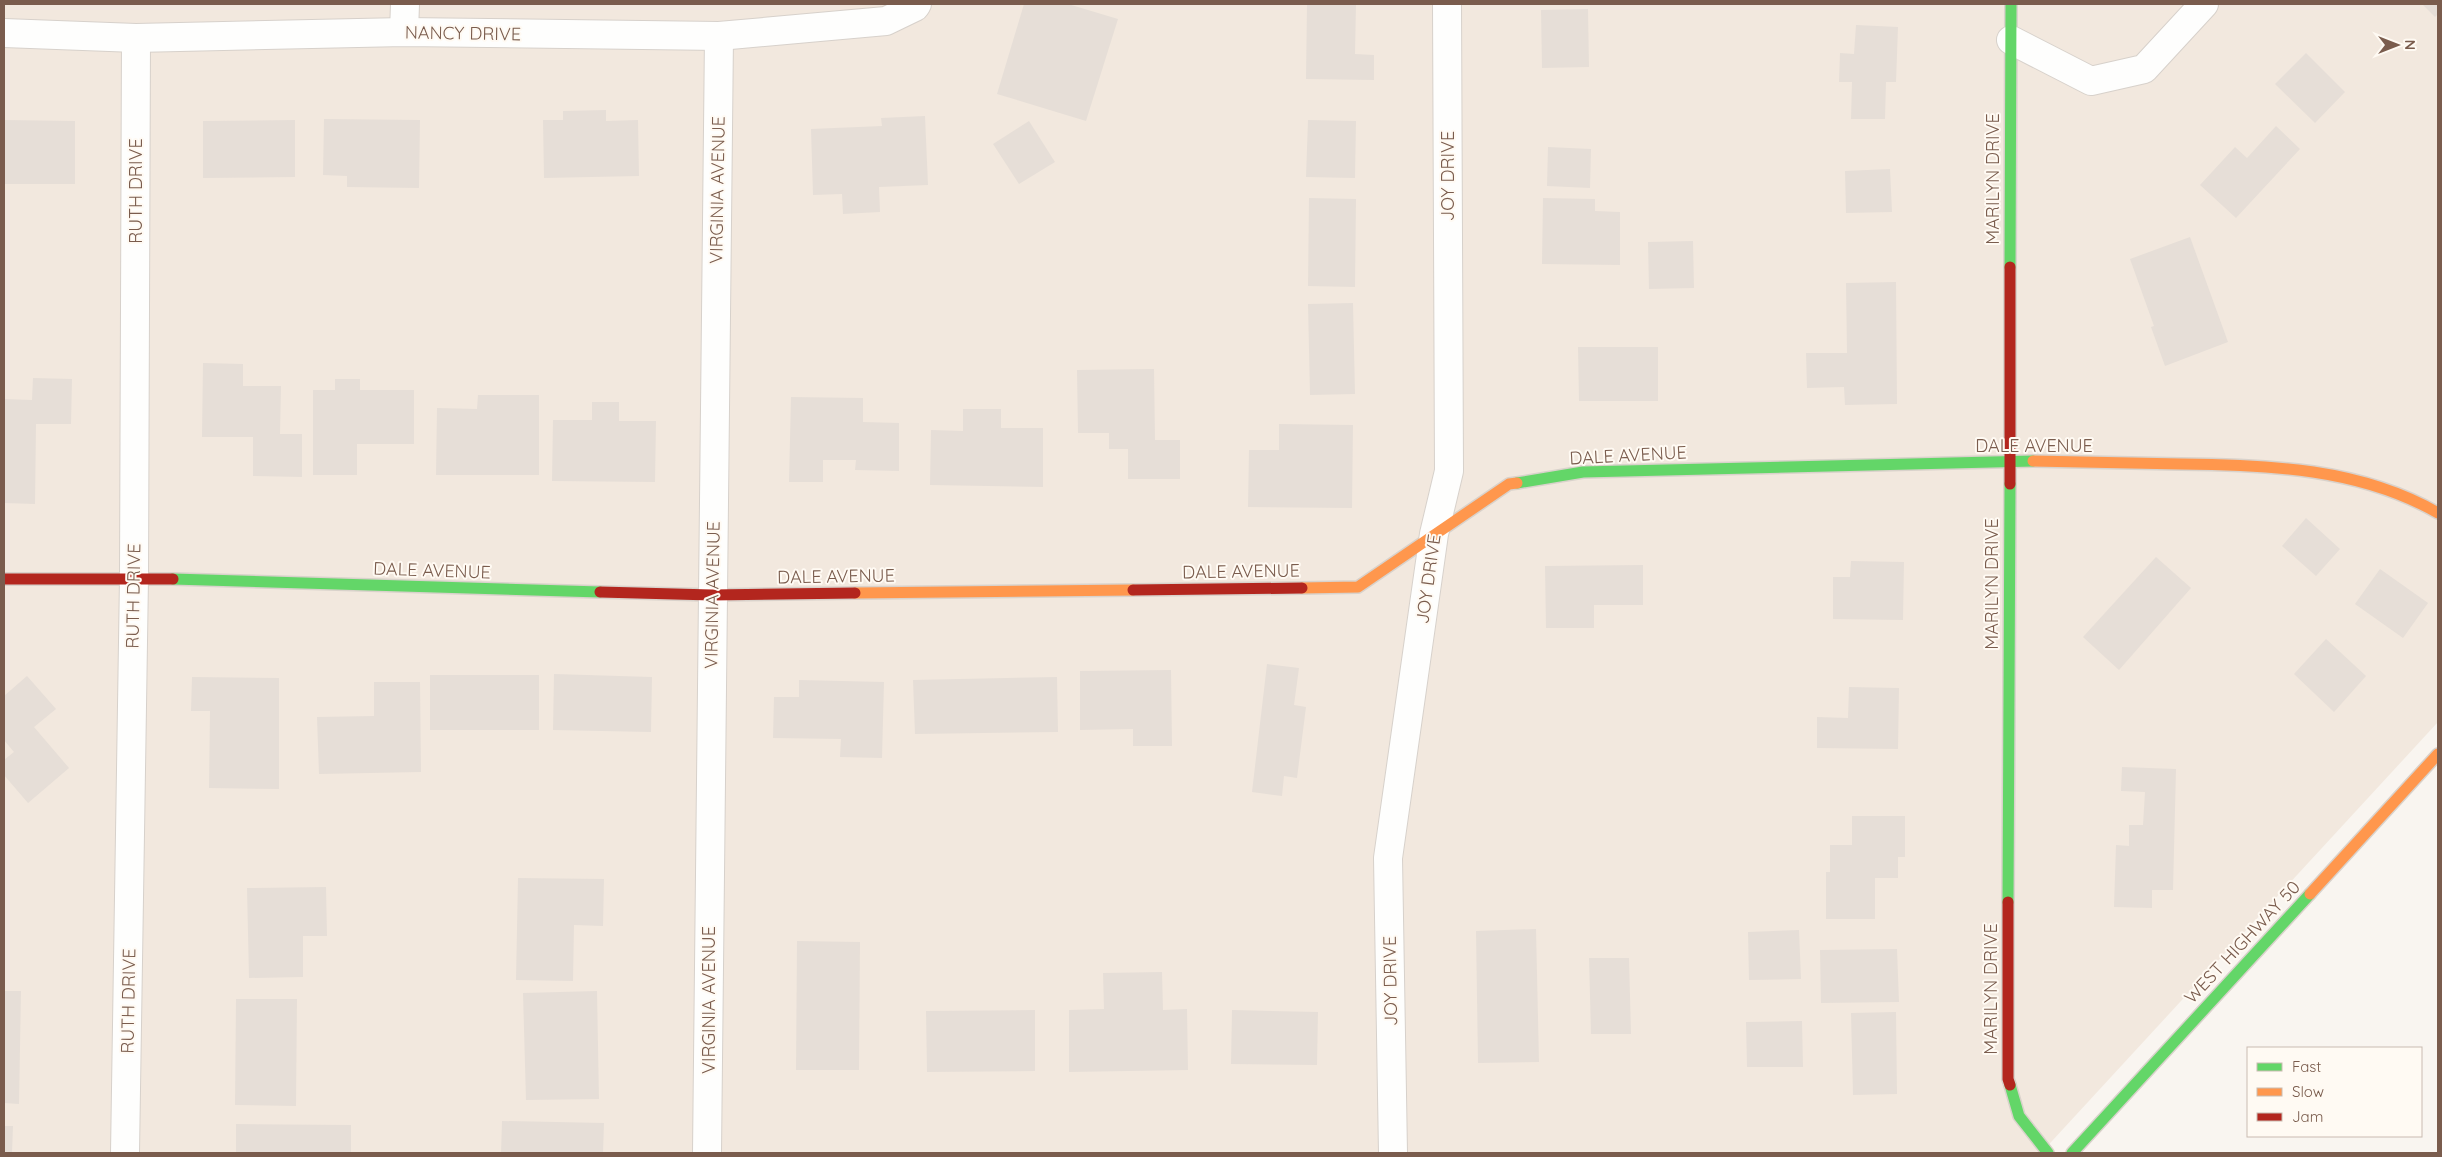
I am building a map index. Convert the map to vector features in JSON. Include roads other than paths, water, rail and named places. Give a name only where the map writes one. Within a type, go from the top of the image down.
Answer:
[{"type":"street","points":[[404,32],[405,4]]},
{"type":"street","name":"NANCY DRIVE","points":[[4,33],[136,38],[404,32],[719,36],[886,21],[915,7],[917,4]]},
{"type":"street","name":"JOY DRIVE","points":[[1393,1153],[1388,858],[1434,534],[1449,471],[1446,4]]},
{"type":"street","name":"MARILYN DRIVE","points":[[2011,4],[2008,461],[2008,1079],[2019,1116],[2048,1153]]},
{"type":"street","points":[[2011,40],[2091,81],[2144,69],[2204,4]]},
{"type":"street","name":"VIRGINIA AVENUE","points":[[707,1153],[719,36]]},
{"type":"street","name":"RUTH DRIVE","points":[[125,1153],[134,578],[136,38]]},
{"type":"street","name":"DALE AVENUE","points":[[4,579],[134,578],[712,595],[1358,587],[1509,484],[1583,472],[2008,461],[2264,465],[2345,476],[2419,502],[2438,513]]},
{"type":"street","name":"WEST HIGHWAY 50","points":[[2072,1153],[2438,754]]}]
